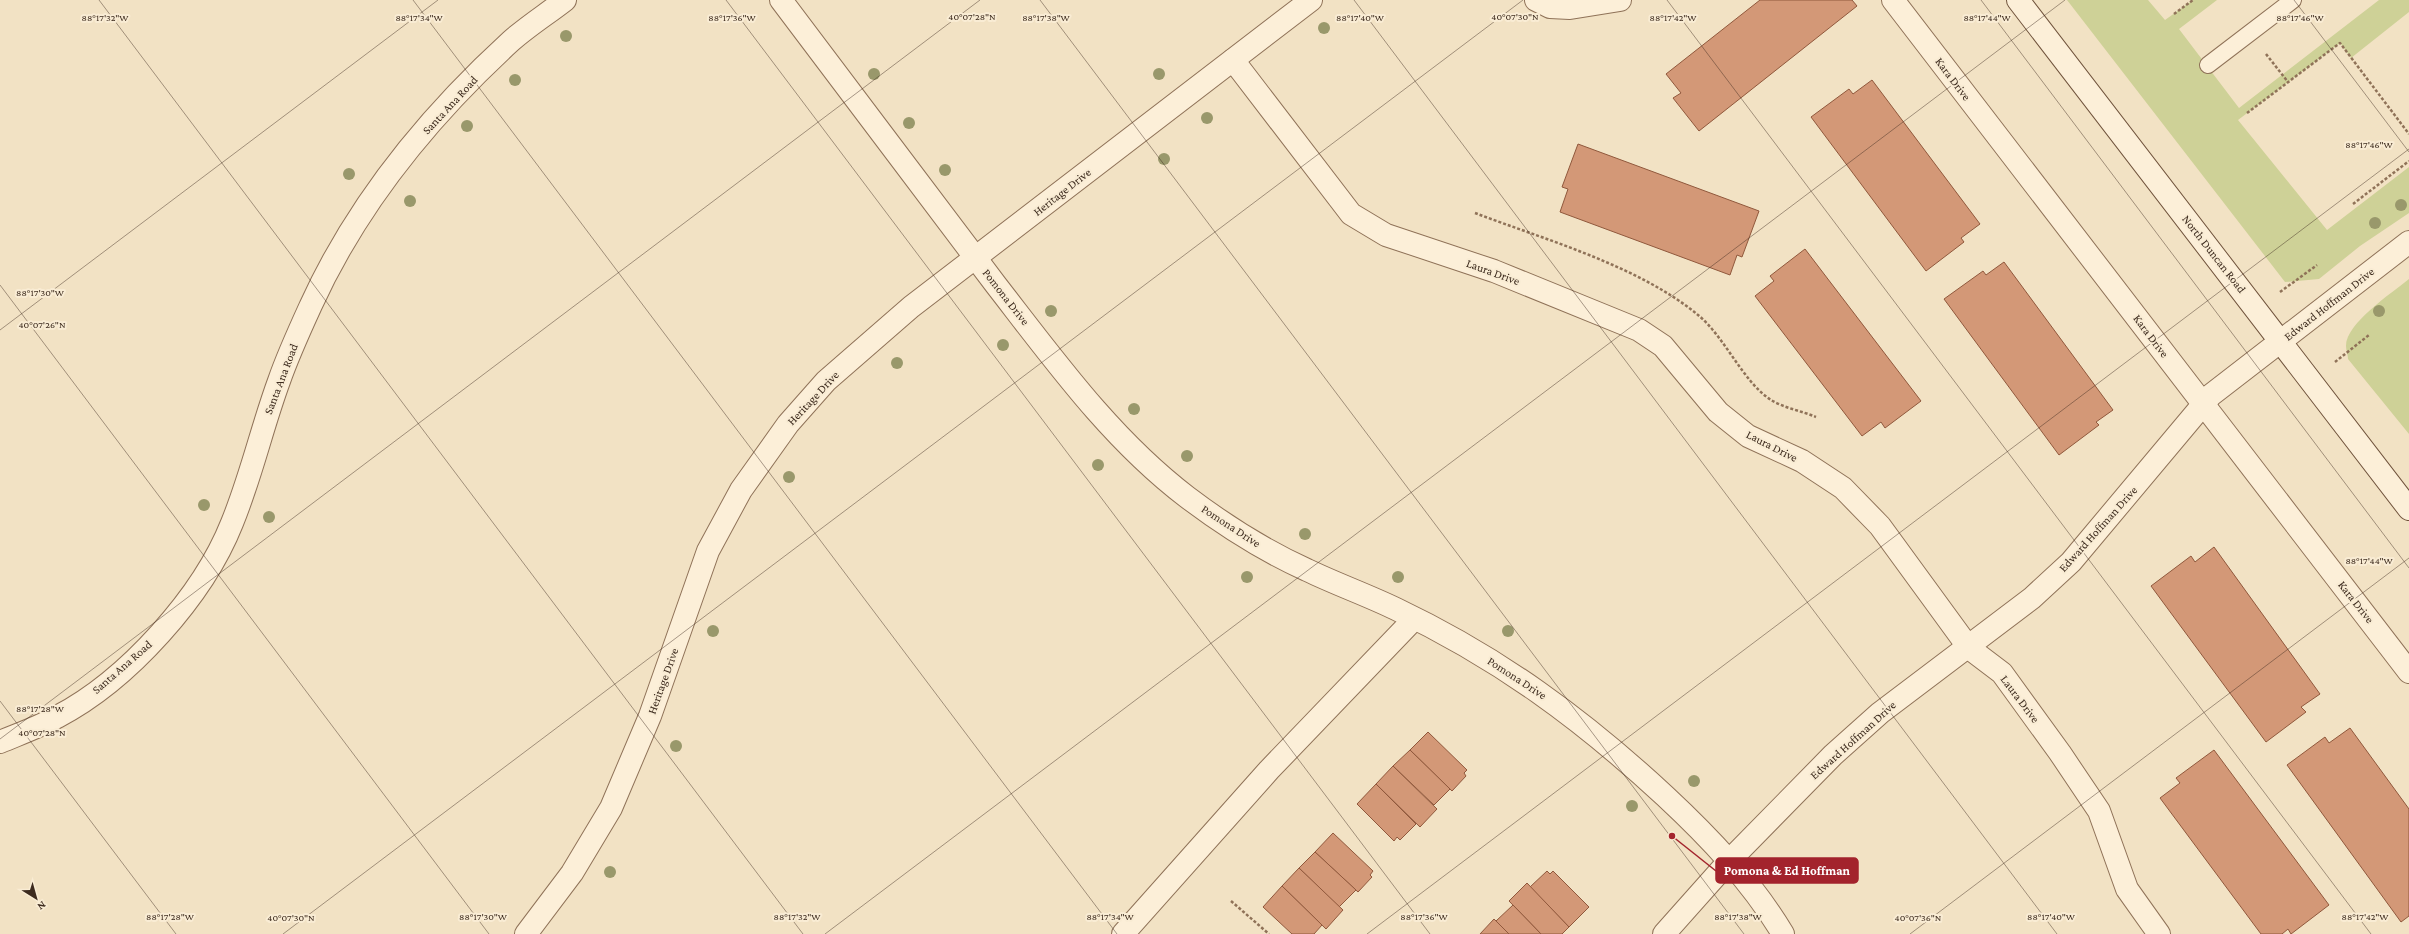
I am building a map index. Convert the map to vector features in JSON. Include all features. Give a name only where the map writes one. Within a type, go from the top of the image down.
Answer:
[{"type":"street","name":"Santa Ana Road","points":[[0,742],[58,716],[77,704],[108,683],[164,631],[206,574],[232,524],[280,378],[311,304],[346,238],[383,183],[439,113],[512,41],[565,0]]},
{"type":"street","name":"Pomona Drive","points":[[781,0],[976,258],[1100,416],[1134,452],[1182,493],[1254,542],[1304,569],[1414,619],[1497,664],[1561,707],[1618,753],[1699,828],[1729,861],[1764,906],[1783,934]]},
{"type":"street","name":"Heritage Drive","points":[[526,934],[572,873],[611,808],[650,716],[708,551],[741,490],[788,424],[826,381],[911,307],[1311,0]]},
{"type":"street","points":[[1536,0],[1550,7],[1570,8],[1620,0]]},
{"type":"street","name":"Kara Drive","points":[[1893,0],[2409,672]]},
{"type":"street","name":"North Duncan Road","points":[[2018,0],[2409,509]]},
{"type":"street","name":"Laura Drive","points":[[1233,60],[1351,214],[1386,235],[1494,271],[1639,330],[1663,346],[1718,412],[1748,436],[1802,462],[1843,488],[1880,526],[1969,648],[2002,673],[2095,805],[2127,889],[2159,934]]},
{"type":"street","name":"Edward Hoffman Drive","points":[[1664,934],[1729,861],[1833,755],[1880,713],[1969,648],[2032,598],[2071,562],[2211,396],[2409,242]]},
{"type":"street","points":[[1123,934],[1269,770],[1414,619]]},
{"type":"lane","points":[[2208,65],[2293,0]]},
{"type":"path","points":[[2174,14],[2193,0]]},
{"type":"path","points":[[2249,34],[2288,82]]},
{"type":"path","points":[[2246,113],[2340,43],[2409,134]]},
{"type":"path","points":[[2353,204],[2409,162]]},
{"type":"path","points":[[2256,309],[2317,265]]},
{"type":"path","points":[[2311,381],[2369,335]]},
{"type":"path","points":[[1231,901],[1269,934]]},
{"type":"green space","points":[[2067,0],[2148,0],[2165,20],[2193,0],[2217,0],[2179,29],[2239,108],[2379,0],[2409,0],[2409,12],[2351,58],[2340,43],[2238,120],[2327,230],[2409,167],[2409,213],[2360,246],[2319,279],[2285,282]]},
{"type":"green space","points":[[2409,279],[2409,434],[2348,359],[2346,346],[2348,337],[2361,318]]},
{"type":"building","points":[[1760,0],[1852,0],[1857,6],[1699,131],[1673,98],[1681,93],[1666,74]]},
{"type":"building","points":[[1872,80],[1980,224],[1961,238],[1964,242],[1926,271],[1811,117],[1849,89],[1853,94]]},
{"type":"building","points":[[1578,144],[1759,211],[1742,257],[1737,255],[1730,275],[1560,212],[1568,189],[1562,187]]},
{"type":"building","points":[[1805,249],[1921,401],[1885,428],[1881,422],[1862,436],[1755,296],[1774,281],[1770,276]]},
{"type":"building","points":[[2004,262],[2113,410],[2096,422],[2099,425],[2059,455],[1944,299],[1983,271],[1986,275]]},
{"type":"building","points":[[2214,547],[2320,694],[2301,707],[2306,712],[2266,742],[2151,586],[2191,556],[2195,562]]},
{"type":"building","points":[[2350,728],[2409,809],[2409,916],[2401,922],[2287,765],[2325,737],[2329,743]]},
{"type":"building","points":[[1428,732],[1467,770],[1464,773],[1466,776],[1452,791],[1410,750]]},
{"type":"building","points":[[1410,750],[1450,789],[1434,805],[1393,766]]},
{"type":"building","points":[[2214,750],[2329,905],[2291,934],[2288,929],[2282,934],[2261,934],[2160,798],[2180,783],[2176,778]]},
{"type":"building","points":[[1393,766],[1437,809],[1420,827],[1376,784]]},
{"type":"building","points":[[1376,784],[1416,824],[1400,840],[1397,837],[1394,841],[1357,804]]},
{"type":"building","points":[[1333,833],[1373,871],[1370,875],[1372,877],[1358,892],[1315,852]]},
{"type":"building","points":[[1315,852],[1356,890],[1339,907],[1299,868]]},
{"type":"building","points":[[1299,868],[1343,910],[1326,929],[1282,886]]},
{"type":"building","points":[[1547,871],[1550,874],[1553,871],[1589,907],[1569,927],[1530,887]]},
{"type":"building","points":[[1527,883],[1569,927],[1562,934],[1541,934],[1509,901]]},
{"type":"building","points":[[1282,886],[1322,925],[1314,934],[1292,934],[1263,907]]},
{"type":"building","points":[[1513,905],[1541,934],[1509,934],[1496,921]]},
{"type":"building","points":[[1494,919],[1509,934],[1480,934]]},
{"type":"place","name":"Pomona & Ed Hoffman","points":[[1672,836]]}]
